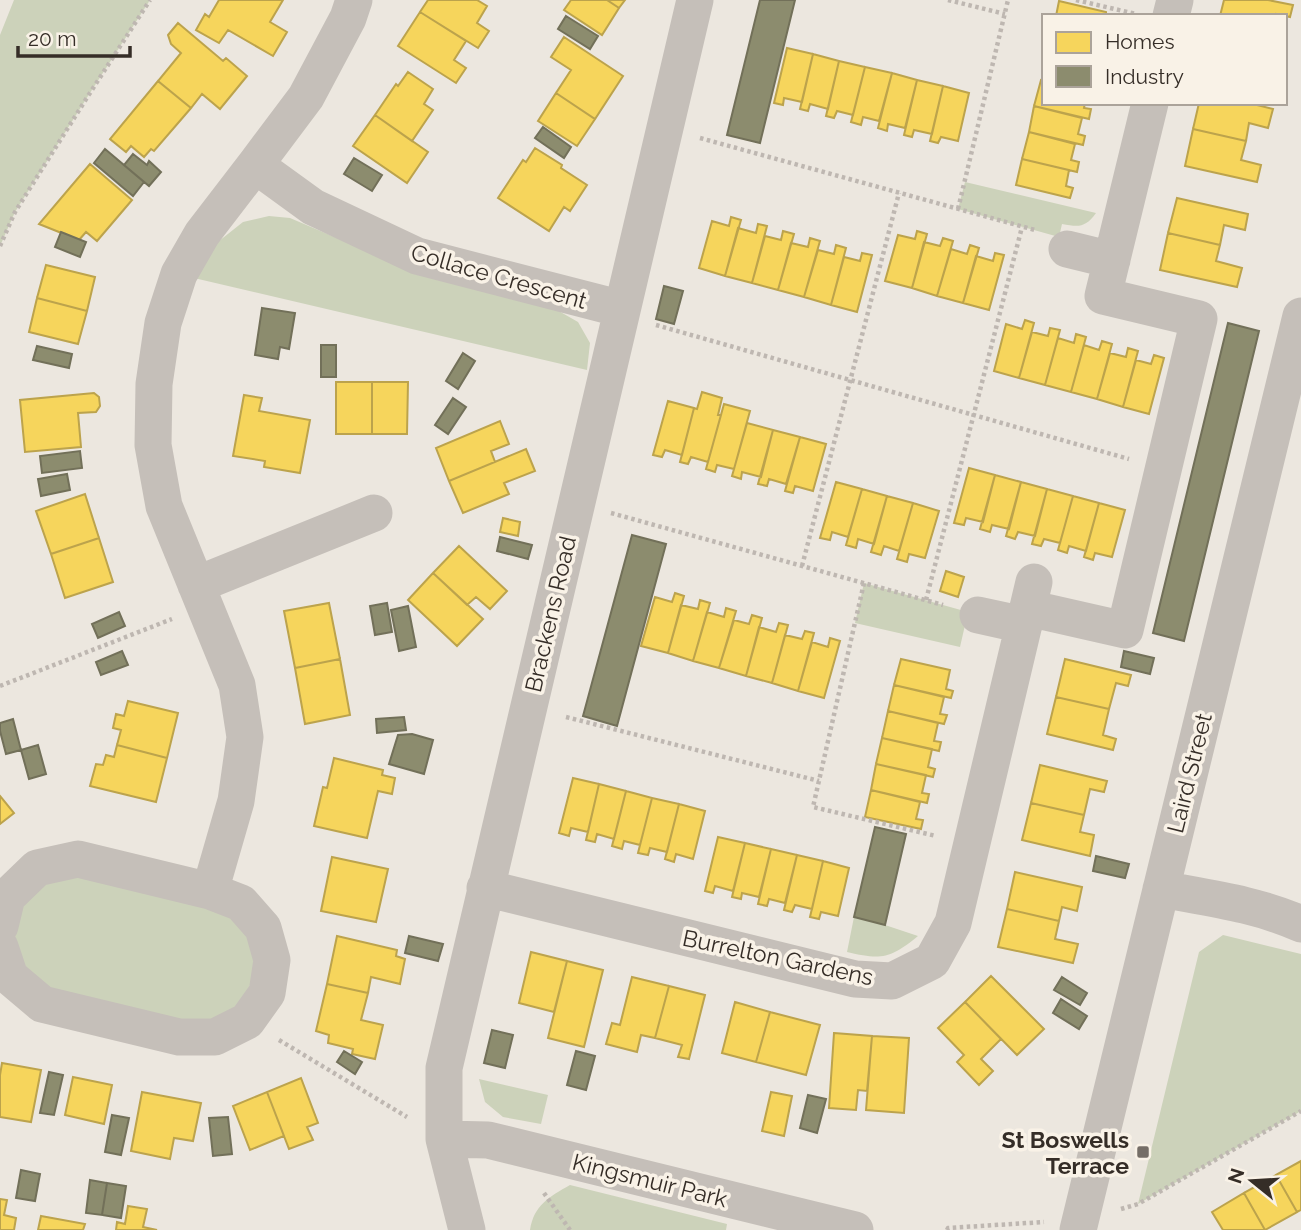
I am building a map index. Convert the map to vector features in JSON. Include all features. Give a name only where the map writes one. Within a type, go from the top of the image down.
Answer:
[{"type":"street","points":[[210,891],[236,802],[245,737],[237,685],[164,506],[153,445],[154,384],[163,323],[179,274],[202,234],[306,97],[348,18],[354,0]]},
{"type":"street","name":"Brackens Road","points":[[467,1230],[444,1139],[444,1068],[695,0]]},
{"type":"street","points":[[978,615],[1029,605],[1125,630],[1199,319],[1103,296],[1150,105]]},
{"type":"street","name":"Collace Crescent","points":[[256,165],[313,207],[417,256],[622,309]]},
{"type":"street","points":[[1067,249],[1112,260]]},
{"type":"street","name":"Laird Street","points":[[1078,1230],[1301,316]]},
{"type":"street","points":[[200,596],[374,513]]},
{"type":"street","name":"Burrelton Gardens","points":[[485,888],[855,979],[892,981],[932,961],[953,923],[1029,605]]},
{"type":"street","points":[[0,926],[7,897],[37,868],[78,859],[210,891],[241,903],[263,928],[272,960],[267,993],[247,1021],[215,1037],[179,1037],[42,1004],[10,977],[0,947]]},
{"type":"street","points":[[1161,890],[1232,902],[1282,915],[1301,924]]},
{"type":"street","name":"Kingsmuir Park","points":[[444,1139],[488,1140],[855,1230]]},
{"type":"path","points":[[0,246],[15,212],[150,0]]},
{"type":"path","points":[[948,0],[1004,14]]},
{"type":"path","points":[[958,209],[1008,0]]},
{"type":"path","points":[[1076,0],[1134,14]]},
{"type":"path","points":[[665,128],[1059,237],[1067,249]]},
{"type":"path","points":[[802,566],[899,193]]},
{"type":"path","points":[[926,600],[1022,227]]},
{"type":"path","points":[[622,309],[656,325],[1163,469]]},
{"type":"path","points":[[576,504],[978,615]]},
{"type":"path","points":[[864,583],[813,807],[972,845]]},
{"type":"path","points":[[0,686],[200,596]]},
{"type":"path","points":[[528,708],[819,781]]},
{"type":"path","points":[[247,1021],[444,1139]]},
{"type":"green space","points":[[14,0],[150,0],[15,212],[0,246],[0,35]]},
{"type":"green space","points":[[965,182],[1096,213],[1081,225],[1062,224],[1059,237],[958,209]]},
{"type":"green space","points":[[269,216],[290,218],[412,270],[557,310],[578,322],[590,343],[587,370],[194,278],[214,245],[243,222]]},
{"type":"green space","points":[[864,583],[968,612],[960,647],[855,623]]},
{"type":"green space","points":[[79,874],[211,906],[232,917],[246,934],[254,955],[253,978],[244,999],[227,1015],[205,1023],[183,1023],[51,991],[30,978],[12,933],[18,909],[54,877]]},
{"type":"green space","points":[[854,917],[918,936],[885,956],[847,952]]},
{"type":"green space","points":[[1223,935],[1301,954],[1301,1111],[1138,1204],[1199,952]]},
{"type":"green space","points":[[479,1079],[548,1095],[541,1124],[503,1117],[485,1102]]},
{"type":"green space","points":[[570,1185],[727,1224],[726,1230],[530,1230],[539,1208]]},
{"type":"building: Homes","points":[[219,0],[283,0],[270,22],[287,32],[273,56],[228,30],[219,43],[196,30],[205,14],[209,17]]},
{"type":"building: Homes","points":[[428,0],[477,0],[487,6],[477,23],[489,31],[478,48],[420,12]]},
{"type":"building: Homes","points":[[571,0],[607,0],[619,8],[602,35],[564,10]]},
{"type":"building: Homes","points":[[607,0],[625,0],[619,8]]},
{"type":"building: Homes","points":[[1224,0],[1268,0],[1293,5],[1290,17],[1287,14],[1220,14]]},
{"type":"building: Homes","points":[[1059,1],[1106,12],[1106,14],[1056,14]]},
{"type":"building: Homes","points":[[420,12],[466,41],[454,60],[466,68],[456,83],[398,46]]},
{"type":"building: Homes","points":[[178,23],[223,61],[226,58],[247,76],[220,109],[202,94],[191,108],[158,81],[181,53],[171,44],[168,35]]},
{"type":"building: Homes","points":[[564,37],[623,76],[595,119],[556,93],[571,70],[551,57]]},
{"type":"building: Homes","points":[[787,48],[813,54],[802,102],[784,98],[783,105],[774,103]]},
{"type":"building: Homes","points":[[813,54],[839,61],[828,109],[810,104],[808,111],[800,109]]},
{"type":"building: Homes","points":[[839,61],[865,67],[853,115],[837,111],[834,118],[826,116]]},
{"type":"building: Homes","points":[[865,67],[892,73],[879,121],[863,117],[861,125],[851,122]]},
{"type":"building: Homes","points":[[408,72],[433,89],[424,104],[433,110],[412,141],[375,115],[396,84],[398,86]]},
{"type":"building: Homes","points":[[892,73],[917,80],[905,128],[888,124],[887,131],[878,128]]},
{"type":"building: Homes","points":[[917,80],[943,86],[932,134],[914,130],[912,137],[904,135]]},
{"type":"building: Homes","points":[[1041,80],[1042,105],[1085,105],[1084,108],[1091,109],[1089,119],[1034,106]]},
{"type":"building: Homes","points":[[158,81],[191,108],[154,151],[151,149],[144,157],[131,146],[126,152],[110,139]]},
{"type":"building: Homes","points":[[943,86],[969,93],[958,141],[941,137],[938,143],[930,141]]},
{"type":"building: Homes","points":[[556,93],[595,119],[577,146],[538,121]]},
{"type":"building: Homes","points":[[1199,105],[1257,105],[1273,109],[1268,128],[1249,123],[1246,141],[1193,129]]},
{"type":"building: Homes","points":[[1034,106],[1082,118],[1078,134],[1085,136],[1083,145],[1029,132]]},
{"type":"building: Homes","points":[[375,115],[428,152],[407,183],[353,146]]},
{"type":"building: Homes","points":[[1193,129],[1246,141],[1241,160],[1261,165],[1257,182],[1185,166]]},
{"type":"building: Homes","points":[[1029,132],[1075,144],[1071,160],[1079,162],[1077,172],[1022,159]]},
{"type":"building: Homes","points":[[535,148],[587,185],[570,211],[564,207],[549,231],[498,198],[523,160],[526,162]]},
{"type":"building: Homes","points":[[1022,159],[1069,170],[1066,186],[1073,188],[1070,198],[1016,185]]},
{"type":"building: Homes","points":[[90,164],[132,200],[97,241],[86,232],[79,240],[39,224]]},
{"type":"building: Homes","points":[[1177,198],[1248,214],[1245,230],[1224,225],[1220,245],[1168,233]]},
{"type":"building: Homes","points":[[731,217],[741,220],[725,276],[699,268],[712,221],[729,226]]},
{"type":"building: Homes","points":[[758,224],[767,226],[752,283],[725,276],[738,228],[756,233]]},
{"type":"building: Homes","points":[[783,231],[794,234],[778,290],[752,283],[765,236],[781,240]]},
{"type":"building: Homes","points":[[917,231],[927,234],[912,288],[885,281],[898,235],[915,239]]},
{"type":"building: Homes","points":[[1168,233],[1220,245],[1216,261],[1242,268],[1237,287],[1160,270]]},
{"type":"building: Homes","points":[[810,238],[820,241],[804,297],[778,290],[791,243],[808,247]]},
{"type":"building: Homes","points":[[943,238],[953,241],[937,296],[912,288],[924,242],[940,246]]},
{"type":"building: Homes","points":[[836,245],[846,248],[831,305],[804,297],[818,250],[834,254]]},
{"type":"building: Homes","points":[[970,245],[979,248],[963,303],[937,296],[951,249],[967,254]]},
{"type":"building: Homes","points":[[862,253],[872,255],[857,312],[831,305],[844,257],[860,261]]},
{"type":"building: Homes","points":[[995,253],[1004,255],[989,310],[963,303],[976,256],[993,261]]},
{"type":"building: Homes","points":[[46,265],[95,277],[87,311],[37,298]]},
{"type":"building: Homes","points":[[37,298],[87,311],[78,344],[29,332]]},
{"type":"building: Homes","points":[[1025,320],[1034,323],[1019,378],[994,371],[1006,324],[1022,329]]},
{"type":"building: Homes","points":[[1050,328],[1060,330],[1045,385],[1019,378],[1032,332],[1048,336]]},
{"type":"building: Homes","points":[[1076,334],[1086,337],[1071,392],[1045,385],[1058,338],[1074,343]]},
{"type":"building: Homes","points":[[1102,341],[1112,344],[1097,399],[1071,392],[1084,345],[1099,350]]},
{"type":"building: Homes","points":[[1128,348],[1138,351],[1123,407],[1097,399],[1110,353],[1126,357]]},
{"type":"building: Homes","points":[[1154,355],[1164,358],[1149,414],[1123,407],[1136,360],[1151,364]]},
{"type":"building: Homes","points":[[336,382],[372,382],[372,434],[336,434]]},
{"type":"building: Homes","points":[[372,382],[408,382],[407,434],[372,434]]},
{"type":"building: Homes","points":[[702,392],[722,398],[718,415],[721,415],[708,462],[691,457],[688,464],[680,462],[694,408],[697,409]]},
{"type":"building: Homes","points":[[94,393],[99,397],[100,406],[96,412],[78,413],[81,447],[25,452],[20,400]]},
{"type":"building: Homes","points":[[244,395],[262,398],[259,411],[310,420],[300,473],[264,467],[265,461],[233,456]]},
{"type":"building: Homes","points":[[668,401],[694,408],[682,455],[665,450],[662,457],[653,455]]},
{"type":"building: Homes","points":[[724,404],[750,411],[734,469],[717,465],[715,472],[706,469]]},
{"type":"building: Homes","points":[[500,421],[509,444],[491,451],[495,462],[449,481],[436,448]]},
{"type":"building: Homes","points":[[747,423],[773,430],[761,477],[742,472],[741,479],[732,476]]},
{"type":"building: Homes","points":[[773,430],[800,437],[786,484],[769,479],[767,486],[758,484]]},
{"type":"building: Homes","points":[[800,437],[826,444],[813,491],[795,486],[793,493],[785,491]]},
{"type":"building: Homes","points":[[526,449],[535,471],[504,483],[509,494],[463,513],[449,481]]},
{"type":"building: Homes","points":[[969,468],[995,475],[983,522],[966,518],[964,525],[954,523]]},
{"type":"building: Homes","points":[[995,475],[1021,482],[1009,529],[992,525],[990,532],[980,529]]},
{"type":"building: Homes","points":[[836,482],[862,489],[848,537],[832,532],[830,540],[820,538]]},
{"type":"building: Homes","points":[[1021,482],[1047,489],[1035,536],[1018,532],[1015,539],[1006,536]]},
{"type":"building: Homes","points":[[862,489],[887,496],[874,544],[858,539],[856,548],[846,545]]},
{"type":"building: Homes","points":[[1047,489],[1073,496],[1060,543],[1044,539],[1041,546],[1032,544]]},
{"type":"building: Homes","points":[[85,494],[99,538],[51,554],[36,511]]},
{"type":"building: Homes","points":[[887,496],[913,503],[899,551],[884,546],[881,555],[871,552]]},
{"type":"building: Homes","points":[[1073,496],[1099,503],[1086,551],[1069,546],[1067,553],[1058,550]]},
{"type":"building: Homes","points":[[913,503],[939,511],[925,558],[909,554],[907,562],[897,559]]},
{"type":"building: Homes","points":[[1099,503],[1125,510],[1112,557],[1095,553],[1093,560],[1084,557]]},
{"type":"building: Homes","points":[[503,518],[520,522],[518,536],[500,532]]},
{"type":"building: Homes","points":[[99,538],[113,582],[65,598],[51,554]]},
{"type":"building: Homes","points":[[459,546],[507,591],[490,609],[476,597],[467,605],[433,573]]},
{"type":"building: Homes","points":[[946,571],[964,577],[958,597],[940,591]]},
{"type":"building: Homes","points":[[433,573],[483,619],[457,646],[408,600]]},
{"type":"building: Homes","points":[[675,593],[684,596],[668,653],[641,646],[655,597],[672,602]]},
{"type":"building: Homes","points":[[700,600],[710,603],[693,661],[668,653],[681,605],[698,609]]},
{"type":"building: Homes","points":[[329,603],[340,659],[295,668],[284,611]]},
{"type":"building: Homes","points":[[726,608],[736,611],[719,668],[693,661],[707,612],[724,617]]},
{"type":"building: Homes","points":[[752,615],[762,618],[746,676],[719,668],[734,620],[749,624]]},
{"type":"building: Homes","points":[[779,623],[788,625],[772,683],[746,676],[759,627],[776,632]]},
{"type":"building: Homes","points":[[805,631],[814,633],[798,691],[772,683],[785,635],[802,639]]},
{"type":"building: Homes","points":[[830,638],[840,641],[824,698],[798,691],[812,642],[828,647]]},
{"type":"building: Homes","points":[[340,659],[350,715],[305,724],[295,668]]},
{"type":"building: Homes","points":[[901,659],[950,670],[946,689],[953,691],[951,698],[894,685]]},
{"type":"building: Homes","points":[[1065,659],[1131,675],[1128,686],[1116,683],[1109,709],[1056,697]]},
{"type":"building: Homes","points":[[894,685],[944,697],[940,714],[947,715],[944,724],[888,711]]},
{"type":"building: Homes","points":[[1056,697],[1109,709],[1103,735],[1116,739],[1113,750],[1047,734]]},
{"type":"building: Homes","points":[[128,701],[178,713],[167,758],[117,745],[121,730],[113,728],[116,714],[124,716]]},
{"type":"building: Homes","points":[[888,711],[938,723],[934,741],[941,742],[939,751],[882,738]]},
{"type":"building: Homes","points":[[882,738],[932,749],[928,767],[935,769],[933,777],[876,764]]},
{"type":"building: Homes","points":[[117,745],[167,758],[156,802],[90,786],[96,764],[103,765],[106,755],[114,757]]},
{"type":"building: Homes","points":[[334,758],[383,770],[382,775],[395,778],[392,794],[378,791],[367,838],[314,826],[323,787],[327,788]]},
{"type":"building: Homes","points":[[876,764],[926,775],[922,793],[929,794],[927,803],[871,790]]},
{"type":"building: Homes","points":[[1040,765],[1107,781],[1104,792],[1090,789],[1084,815],[1031,803]]},
{"type":"building: Homes","points":[[573,778],[599,784],[588,832],[571,828],[569,836],[559,833]]},
{"type":"building: Homes","points":[[599,784],[626,791],[614,839],[597,834],[595,842],[586,840]]},
{"type":"building: Homes","points":[[871,790],[920,802],[916,819],[923,820],[921,829],[865,817]]},
{"type":"building: Homes","points":[[626,791],[652,798],[640,845],[624,841],[622,849],[612,846]]},
{"type":"building: Homes","points":[[0,796],[14,813],[0,824]]},
{"type":"building: Homes","points":[[652,798],[679,804],[667,852],[650,848],[648,855],[638,853]]},
{"type":"building: Homes","points":[[1031,803],[1084,815],[1080,832],[1094,835],[1090,856],[1022,840]]},
{"type":"building: Homes","points":[[679,804],[705,811],[693,859],[676,854],[674,862],[665,859]]},
{"type":"building: Homes","points":[[718,837],[745,843],[733,891],[715,886],[713,893],[705,891]]},
{"type":"building: Homes","points":[[745,843],[771,849],[759,897],[742,893],[741,899],[732,897]]},
{"type":"building: Homes","points":[[771,849],[797,855],[785,903],[769,899],[767,906],[758,904]]},
{"type":"building: Homes","points":[[797,855],[823,861],[812,909],[795,905],[792,912],[784,910]]},
{"type":"building: Homes","points":[[332,857],[388,869],[376,922],[321,911]]},
{"type":"building: Homes","points":[[823,861],[849,868],[838,916],[821,912],[819,919],[810,917]]},
{"type":"building: Homes","points":[[1015,872],[1082,887],[1077,911],[1062,907],[1059,921],[1007,909]]},
{"type":"building: Homes","points":[[1007,909],[1059,921],[1055,939],[1078,944],[1073,963],[998,947]]},
{"type":"building: Homes","points":[[337,936],[397,950],[396,956],[405,959],[400,984],[371,977],[368,993],[327,984]]},
{"type":"building: Homes","points":[[531,952],[567,961],[554,1012],[519,1003]]},
{"type":"building: Homes","points":[[567,961],[603,970],[584,1047],[548,1038]]},
{"type":"building: Homes","points":[[991,976],[1044,1029],[1017,1055],[965,1002]]},
{"type":"building: Homes","points":[[632,977],[669,986],[655,1038],[641,1035],[637,1052],[606,1044],[612,1023],[620,1025]]},
{"type":"building: Homes","points":[[327,984],[368,993],[361,1020],[383,1025],[375,1059],[352,1054],[353,1049],[328,1043],[329,1035],[316,1031]]},
{"type":"building: Homes","points":[[669,986],[705,995],[689,1059],[678,1057],[682,1045],[655,1038]]},
{"type":"building: Homes","points":[[735,1002],[770,1012],[756,1062],[722,1053]]},
{"type":"building: Homes","points":[[965,1002],[1001,1039],[981,1059],[993,1071],[979,1085],[957,1062],[964,1055],[938,1028]]},
{"type":"building: Homes","points":[[770,1012],[820,1025],[806,1075],[756,1062]]},
{"type":"building: Homes","points":[[834,1033],[872,1036],[867,1091],[858,1090],[856,1110],[829,1108]]},
{"type":"building: Homes","points":[[872,1036],[909,1038],[904,1113],[866,1110]]},
{"type":"building: Homes","points":[[2,1063],[41,1070],[31,1122],[0,1117]]},
{"type":"building: Homes","points":[[73,1077],[112,1085],[104,1124],[65,1115]]},
{"type":"building: Homes","points":[[301,1078],[318,1123],[307,1127],[313,1140],[289,1149],[267,1092]]},
{"type":"building: Homes","points":[[142,1092],[201,1103],[193,1141],[174,1138],[170,1159],[131,1151]]},
{"type":"building: Homes","points":[[267,1092],[284,1136],[250,1150],[233,1106]]},
{"type":"building: Homes","points":[[771,1092],[792,1096],[784,1136],[762,1131]]},
{"type":"building: Homes","points":[[1301,1161],[1301,1210],[1297,1212],[1276,1175]]},
{"type":"building: Homes","points":[[1276,1175],[1297,1212],[1265,1230],[1244,1193]]},
{"type":"building: Homes","points":[[1244,1193],[1265,1230],[1223,1230],[1212,1212]]},
{"type":"building: Homes","points":[[0,1199],[7,1200],[4,1215],[16,1218],[14,1230],[0,1230]]},
{"type":"building: Homes","points":[[128,1206],[147,1209],[143,1227],[157,1230],[116,1230],[117,1222],[125,1224]]},
{"type":"building: Homes","points":[[41,1216],[85,1224],[83,1230],[38,1230]]},
{"type":"building: Industry","points":[[760,0],[795,0],[760,143],[727,135]]},
{"type":"building: Industry","points":[[566,16],[598,36],[590,49],[558,29]]},
{"type":"building: Industry","points":[[543,127],[571,147],[564,158],[535,138]]},
{"type":"building: Industry","points":[[105,149],[144,182],[133,196],[94,163]]},
{"type":"building: Industry","points":[[133,154],[147,165],[149,161],[161,172],[149,186],[124,165]]},
{"type":"building: Industry","points":[[354,158],[382,175],[372,191],[344,174]]},
{"type":"building: Industry","points":[[61,232],[86,242],[80,257],[55,247]]},
{"type":"building: Industry","points":[[664,286],[683,291],[674,324],[656,319]]},
{"type":"building: Industry","points":[[262,308],[295,313],[289,349],[280,347],[278,359],[255,355]]},
{"type":"building: Industry","points":[[1228,323],[1259,331],[1184,641],[1153,633]]},
{"type":"building: Industry","points":[[321,345],[336,345],[336,377],[321,377]]},
{"type":"building: Industry","points":[[37,346],[72,354],[69,368],[33,360]]},
{"type":"building: Industry","points":[[463,353],[475,361],[458,389],[446,381]]},
{"type":"building: Industry","points":[[453,398],[466,407],[448,434],[435,425]]},
{"type":"building: Industry","points":[[80,451],[82,468],[42,473],[40,456]]},
{"type":"building: Industry","points":[[67,474],[70,490],[41,496],[38,479]]},
{"type":"building: Industry","points":[[632,535],[666,544],[617,726],[583,716]]},
{"type":"building: Industry","points":[[500,537],[532,545],[528,559],[497,551]]},
{"type":"building: Industry","points":[[387,603],[392,632],[375,635],[370,606]]},
{"type":"building: Industry","points":[[408,606],[416,647],[399,651],[391,610]]},
{"type":"building: Industry","points":[[119,612],[125,626],[98,638],[92,624]]},
{"type":"building: Industry","points":[[122,651],[128,665],[101,675],[96,662]]},
{"type":"building: Industry","points":[[1124,651],[1154,658],[1150,674],[1121,667]]},
{"type":"building: Industry","points":[[404,717],[406,730],[377,733],[376,719]]},
{"type":"building: Industry","points":[[13,719],[21,750],[6,754],[0,723]]},
{"type":"building: Industry","points":[[412,734],[433,740],[424,774],[389,764],[398,735]]},
{"type":"building: Industry","points":[[38,745],[46,774],[29,779],[21,750]]},
{"type":"building: Industry","points":[[875,827],[906,834],[885,925],[854,917]]},
{"type":"building: Industry","points":[[1096,856],[1129,864],[1125,878],[1093,871]]},
{"type":"building: Industry","points":[[409,936],[443,944],[438,961],[405,953]]},
{"type":"building: Industry","points":[[1062,977],[1087,993],[1080,1005],[1054,990]]},
{"type":"building: Industry","points":[[1061,999],[1087,1016],[1079,1029],[1053,1013]]},
{"type":"building: Industry","points":[[492,1030],[513,1035],[505,1068],[484,1063]]},
{"type":"building: Industry","points":[[344,1051],[362,1062],[355,1074],[337,1062]]},
{"type":"building: Industry","points":[[576,1051],[595,1056],[586,1090],[567,1085]]},
{"type":"building: Industry","points":[[49,1072],[63,1075],[54,1115],[40,1113]]},
{"type":"building: Industry","points":[[808,1095],[826,1099],[817,1133],[800,1128]]},
{"type":"building: Industry","points":[[112,1115],[129,1118],[121,1155],[105,1152]]},
{"type":"building: Industry","points":[[228,1117],[232,1154],[213,1156],[209,1118]]},
{"type":"building: Industry","points":[[21,1170],[40,1174],[35,1201],[16,1198]]},
{"type":"building: Industry","points":[[90,1180],[107,1183],[102,1215],[86,1213]]},
{"type":"building: Industry","points":[[107,1183],[126,1186],[121,1218],[102,1215]]},
{"type":"place","name":"St Boswells Terrace","points":[[1143,1152]]}]
